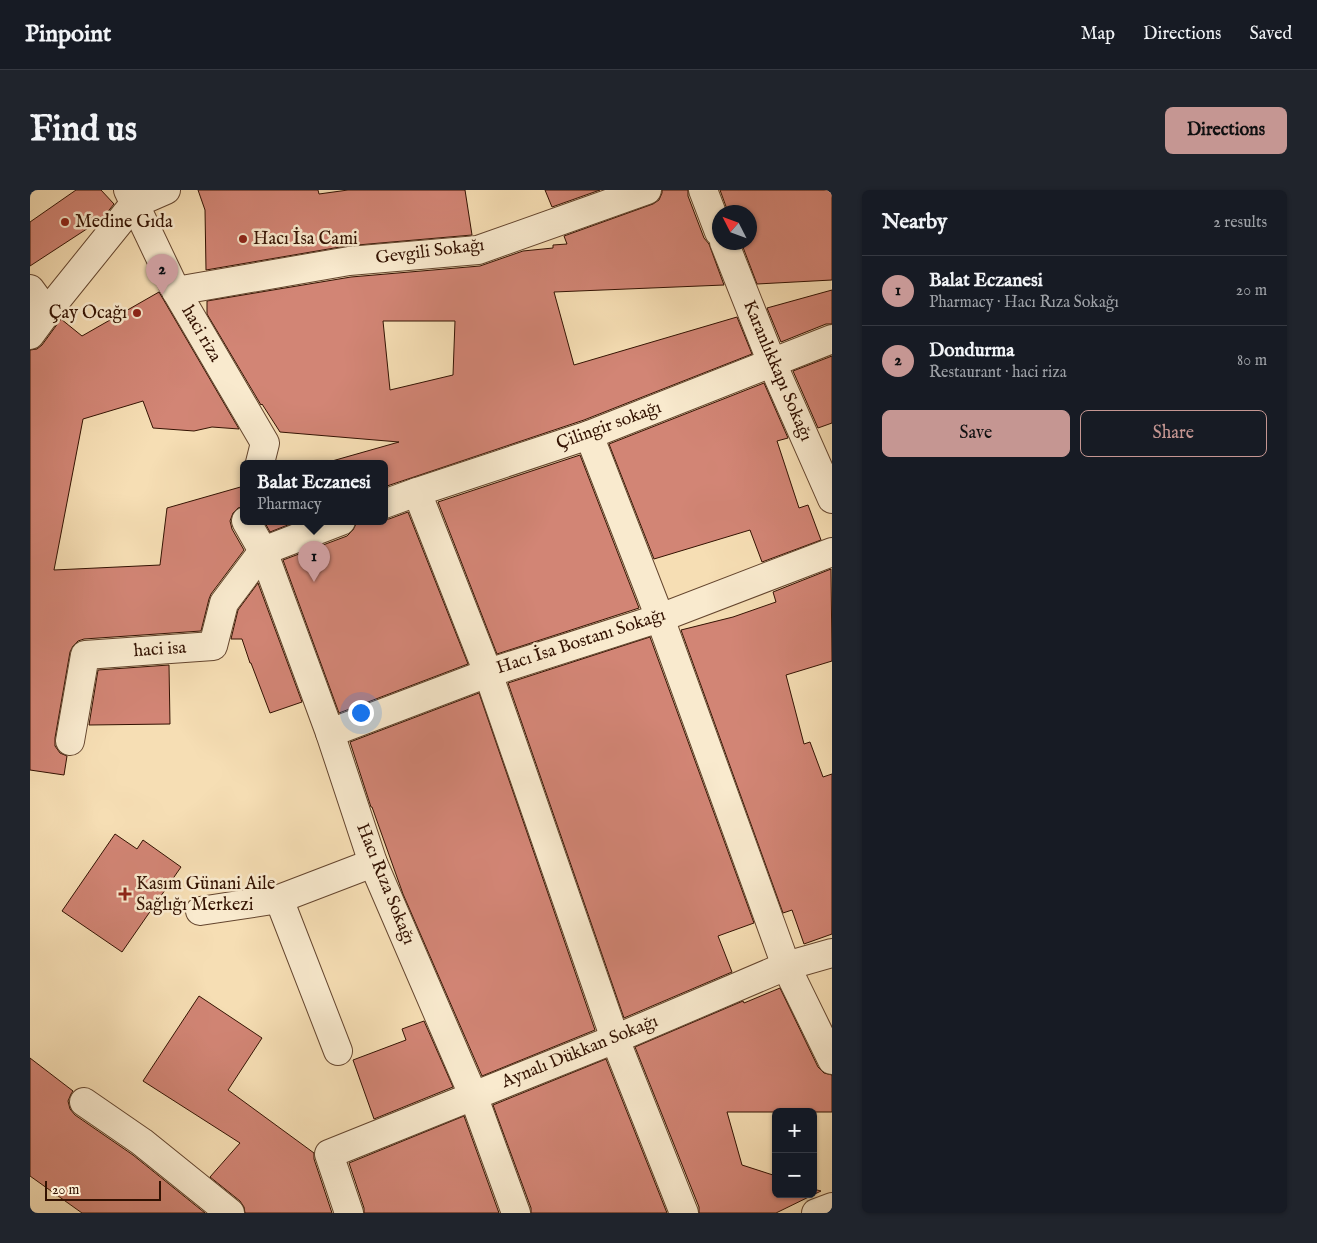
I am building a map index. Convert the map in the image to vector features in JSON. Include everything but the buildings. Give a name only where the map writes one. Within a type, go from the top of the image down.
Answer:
[{"type":"street","points":[[30,335],[131,197],[166,190]]},
{"type":"street","name":"Gevgili Sokağı","points":[[176,292],[349,260],[478,250],[647,190]]},
{"type":"street","points":[[703,190],[712,212]]},
{"type":"street","name":"haci riza","points":[[131,197],[176,292],[265,443],[261,460]]},
{"type":"street","name":"Karanlıkkapı Sokağı","points":[[727,250],[772,363],[832,499]]},
{"type":"street","points":[[30,288],[47,312]]},
{"type":"street","name":"Çilingir sokağı","points":[[388,503],[589,435],[832,340]]},
{"type":"street","points":[[589,435],[660,618],[786,966],[832,1060]]},
{"type":"street","points":[[417,492],[488,672],[616,1039],[684,1213]]},
{"type":"street","points":[[248,525],[263,551],[331,525]]},
{"type":"street","name":"Hacı Rıza Sokağı","points":[[263,551],[330,733],[373,863],[473,1095],[516,1213]]},
{"type":"street","name":"haci isa","points":[[70,740],[85,654],[213,646],[224,603],[263,551]]},
{"type":"street","name":"Hacı İsa Bostanı Sokağı","points":[[330,733],[488,672],[660,618],[832,552]]},
{"type":"street","points":[[200,911],[280,899],[373,863]]},
{"type":"street","points":[[280,899],[338,1050]]},
{"type":"street","name":"Aynalı Dükkan Sokağı","points":[[349,1213],[329,1154],[616,1039],[786,966],[832,953]]},
{"type":"street","points":[[84,1102],[142,1142],[230,1213]]},
{"type":"street","points":[[816,1213],[832,1207]]},
{"type":"place","name":"Medine Gıda","points":[[65,222]]},
{"type":"place","name":"Hacı İsa Cami","points":[[243,239]]},
{"type":"place","name":"Dondurma","points":[[162,295]]},
{"type":"place","name":"Çay Ocağı","points":[[137,313]]},
{"type":"place","name":"Balat Eczanesi","points":[[314,582]]},
{"type":"place","name":"Kasım Günani Aile Sağlığı Merkezi","points":[[125,894]]}]
